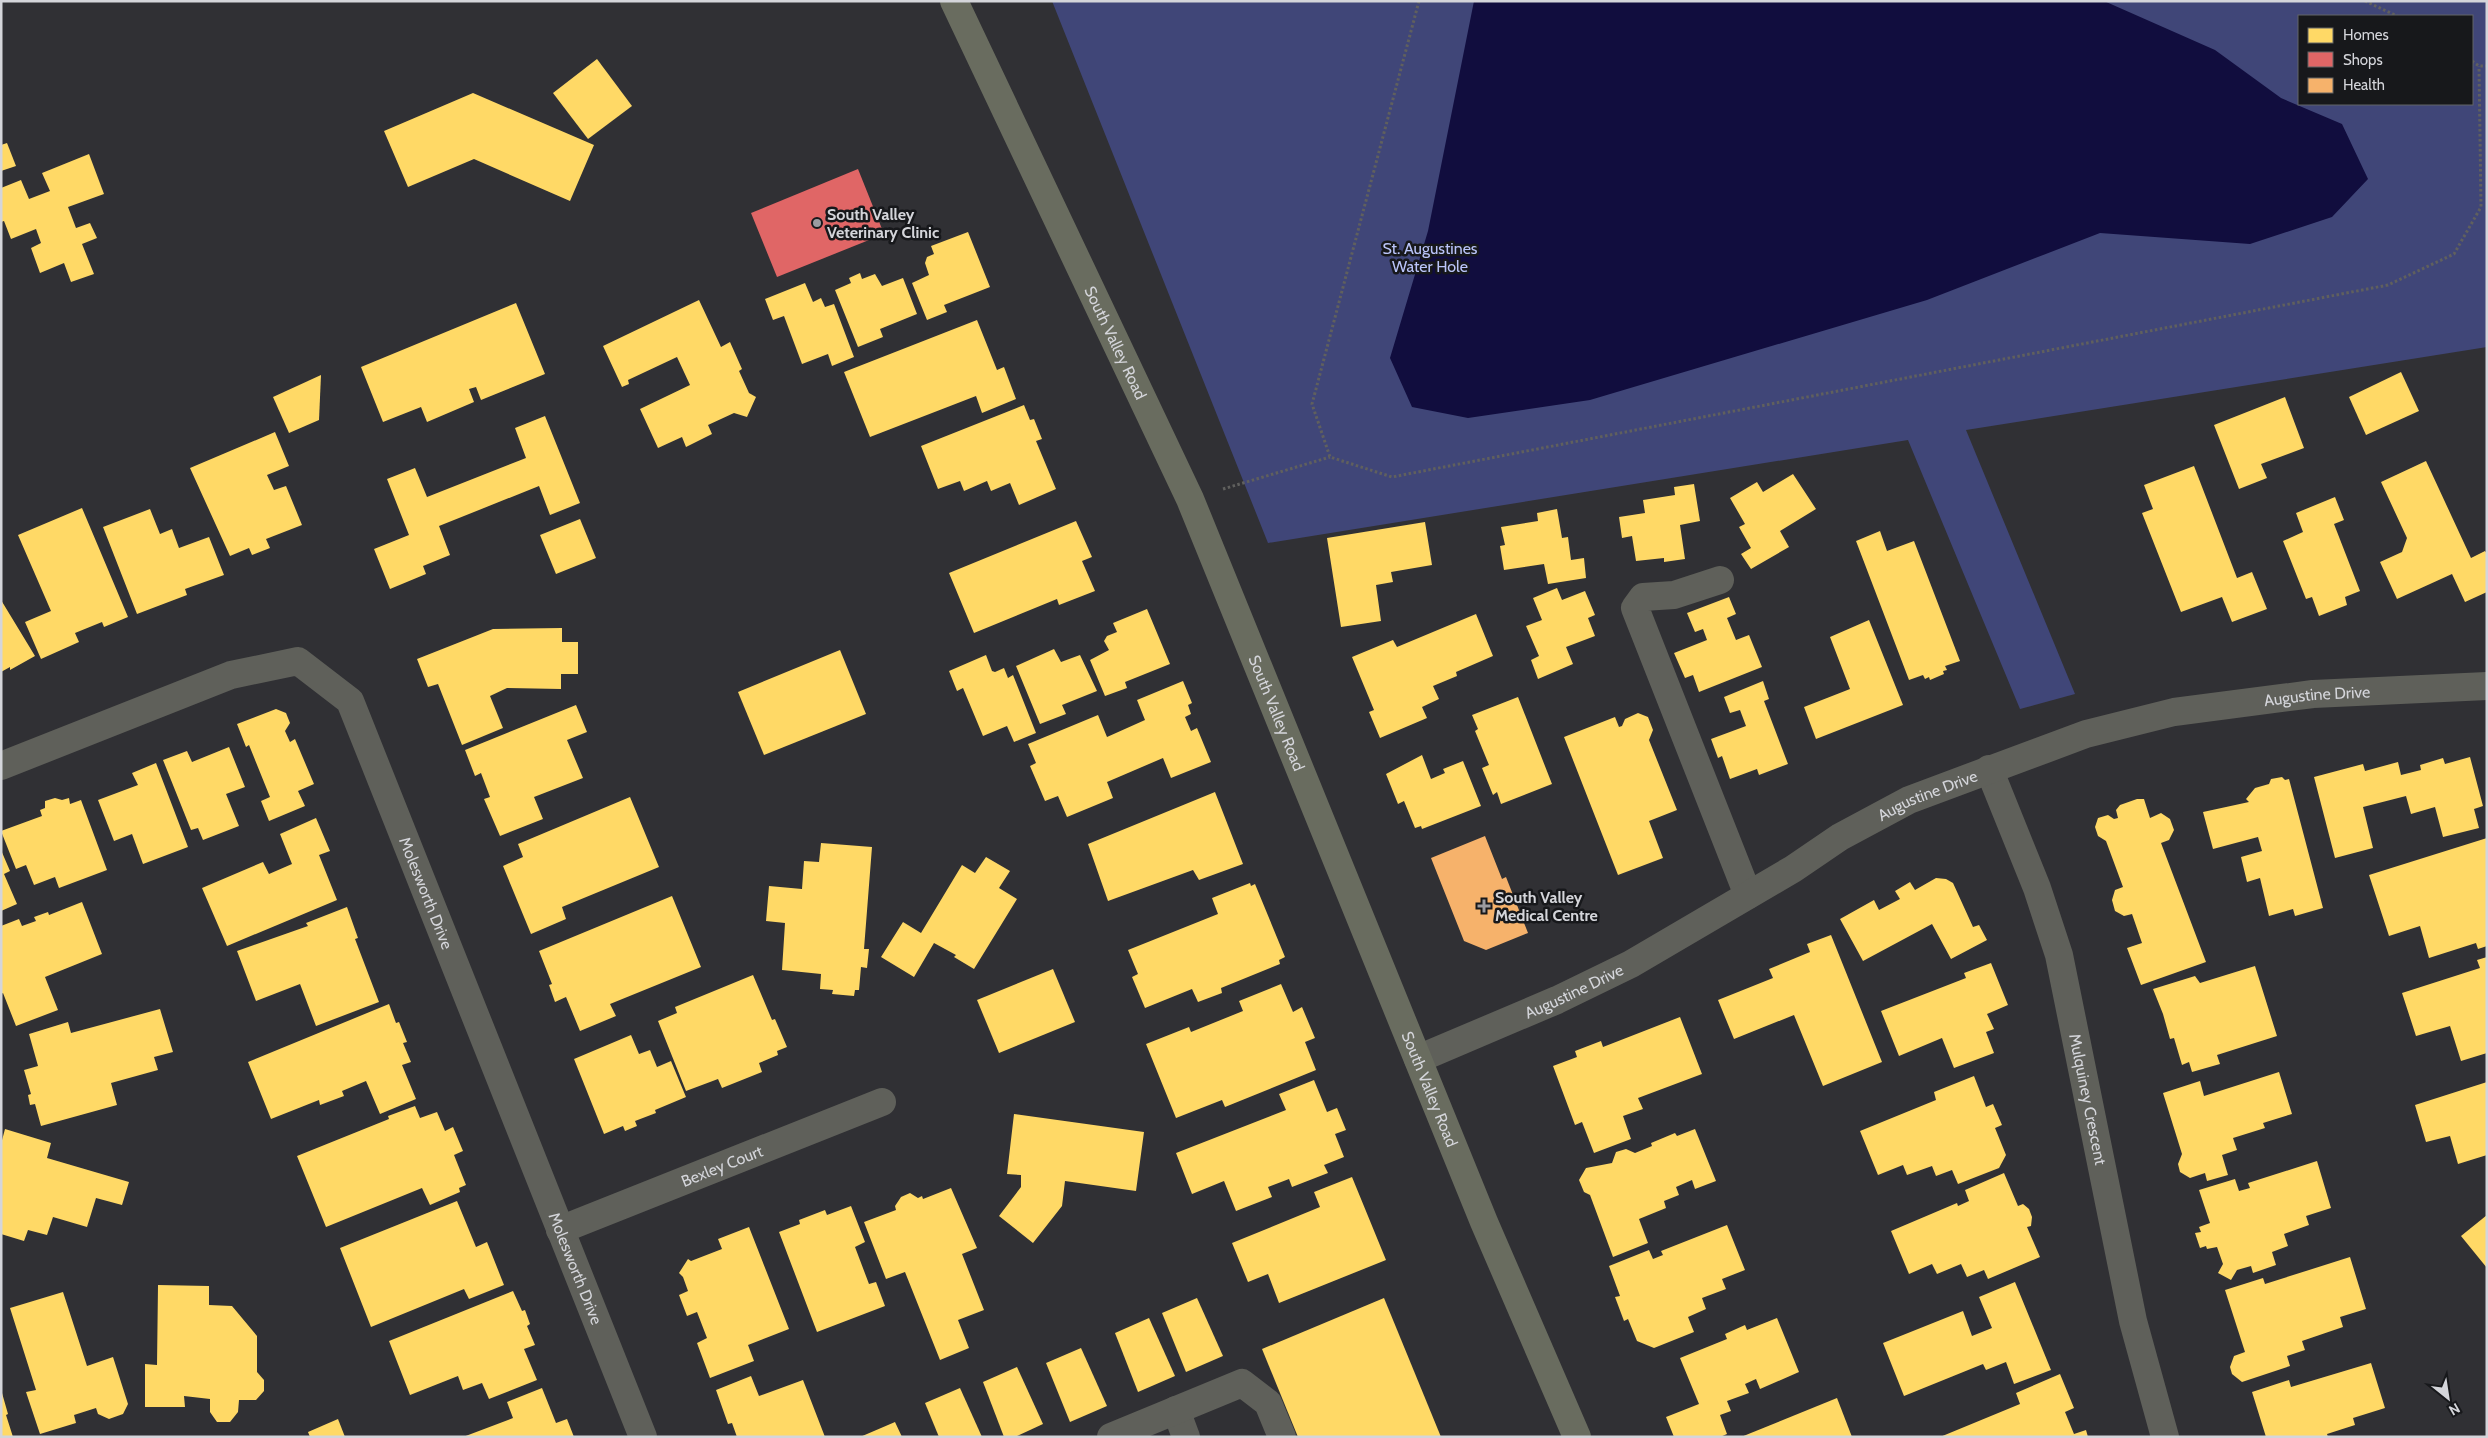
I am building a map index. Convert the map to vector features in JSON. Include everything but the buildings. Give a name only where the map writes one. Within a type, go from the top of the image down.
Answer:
[{"type":"main road","name":"South Valley Road","points":[[954,1],[1190,499],[1484,1222],[1577,1437]]},
{"type":"street","points":[[1720,580],[1674,596],[1643,597],[1635,608],[1748,896]]},
{"type":"street","name":"Molesworth Drive","points":[[1,766],[230,675],[298,661],[350,701],[643,1437]]},
{"type":"street","name":"Augustine Drive","points":[[1418,1059],[1556,1000],[1631,964],[1748,896],[1848,832],[1909,800],[2086,734],[2174,712],[2313,694],[2487,686]]},
{"type":"street","name":"Mulquiney Crescent","points":[[1989,769],[2037,888],[2059,955],[2133,1321],[2165,1437]]},
{"type":"street","name":"Bexley Court","points":[[560,1230],[882,1102]]},
{"type":"street","points":[[1111,1437],[1242,1383],[1268,1403],[1282,1437]]},
{"type":"street","points":[[1176,1410],[1186,1437]]},
{"type":"path","points":[[1330,456],[1312,404],[1419,1]]},
{"type":"path","points":[[2365,1],[2395,15]]},
{"type":"path","points":[[2473,62],[2479,66],[2487,66]]},
{"type":"path","points":[[1190,499],[1330,456],[1392,477],[2388,285],[2454,254],[2480,207],[2479,66]]},
{"type":"green space","name":"St. Augustines Water Hole","points":[[1052,1],[2487,1],[2487,347],[1966,430],[2075,694],[2020,709],[1908,440],[1268,543]]},
{"type":"shaded area","points":[[1474,1],[2104,1],[2215,50],[2281,98],[2342,124],[2368,179],[2332,217],[2250,244],[2100,233],[1927,300],[1590,400],[1468,418],[1412,407],[1390,358],[1428,231]]},
{"type":"place","name":"South Valley Veterinary Clinic","points":[[817,223]]},
{"type":"place","name":"South Valley Medical Centre","points":[[1484,906]]}]
